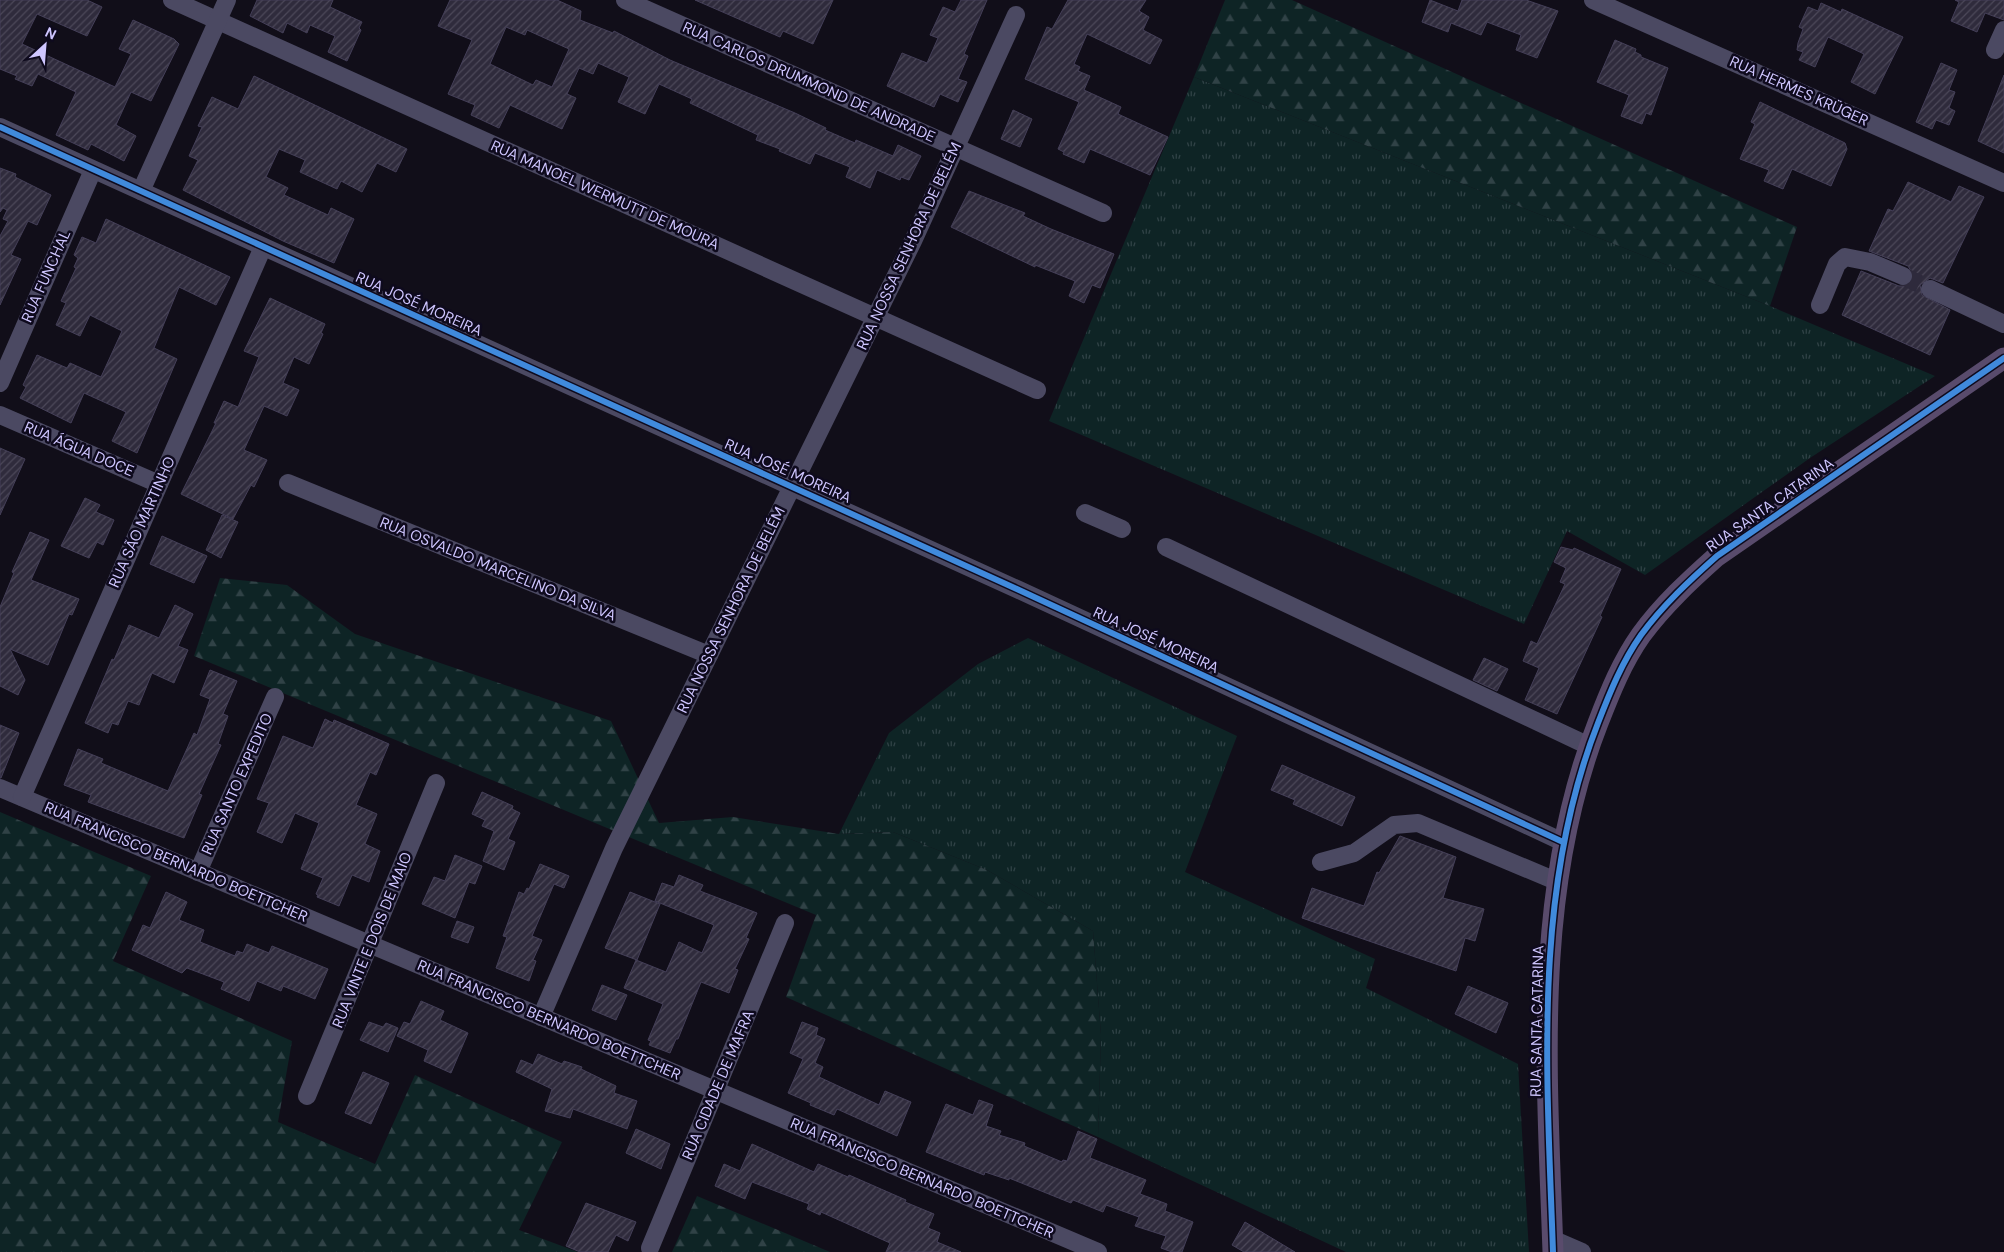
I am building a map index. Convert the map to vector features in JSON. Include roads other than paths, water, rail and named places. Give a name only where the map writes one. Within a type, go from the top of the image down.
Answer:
[{"type":"main road","name":"RUA SANTA CATARINA","points":[[1552,1246],[1548,1122],[1548,964],[1556,881],[1563,842],[1589,746],[1624,663],[1641,635],[1685,584],[1717,556],[2004,358]]},
{"type":"street","name":"RUA MANOEL WERMUTT DE MOURA","points":[[172,0],[1037,390]]},
{"type":"street","points":[[141,191],[227,0]]},
{"type":"street","name":"RUA CARLOS DRUMMOND DE ANDRADE","points":[[625,0],[1103,213]]},
{"type":"street","name":"RUA HERMES KRÜGER","points":[[1593,0],[2004,183]]},
{"type":"street","name":"RUA NOSSA SENHORA DE BELÉM","points":[[541,1017],[614,848],[875,317],[956,148],[1016,15]]},
{"type":"street","points":[[1995,50],[2004,30]]},
{"type":"street","name":"RUA JOSÉ MOREIRA","points":[[0,127],[1028,594],[1563,842]]},
{"type":"street","name":"RUA FUNCHAL","points":[[0,383],[93,170]]},
{"type":"street","name":"RUA SÃO MARTINHO","points":[[22,797],[263,247]]},
{"type":"street","points":[[1820,305],[1837,264],[1845,257],[1870,262],[1903,276]]},
{"type":"street","points":[[1930,289],[2004,324]]},
{"type":"street","name":"RUA ÁGUA DOCE","points":[[0,415],[159,484]]},
{"type":"street","name":"RUA OSVALDO MARCELINO DA SILVA","points":[[288,483],[709,655]]},
{"type":"street","points":[[1084,513],[1122,529]]},
{"type":"street","points":[[1166,547],[1589,746]]},
{"type":"street","name":"RUA SANTO EXPEDITO","points":[[198,872],[275,697]]},
{"type":"street","name":"RUA VINTE E DOIS DE MAIO","points":[[308,1096],[436,783]]},
{"type":"street","name":"RUA FRANCISCO BERNARDO BOETTCHER","points":[[0,788],[1098,1252]]},
{"type":"street","points":[[1321,862],[1354,853],[1394,825],[1418,823],[1556,881]]},
{"type":"street","name":"RUA CIDADE DE MAFRA","points":[[650,1248],[785,923]]},
{"type":"street","points":[[1552,1246],[1582,1252]]},
{"type":"tunnel","points":[[1903,276],[1930,289]]}]
